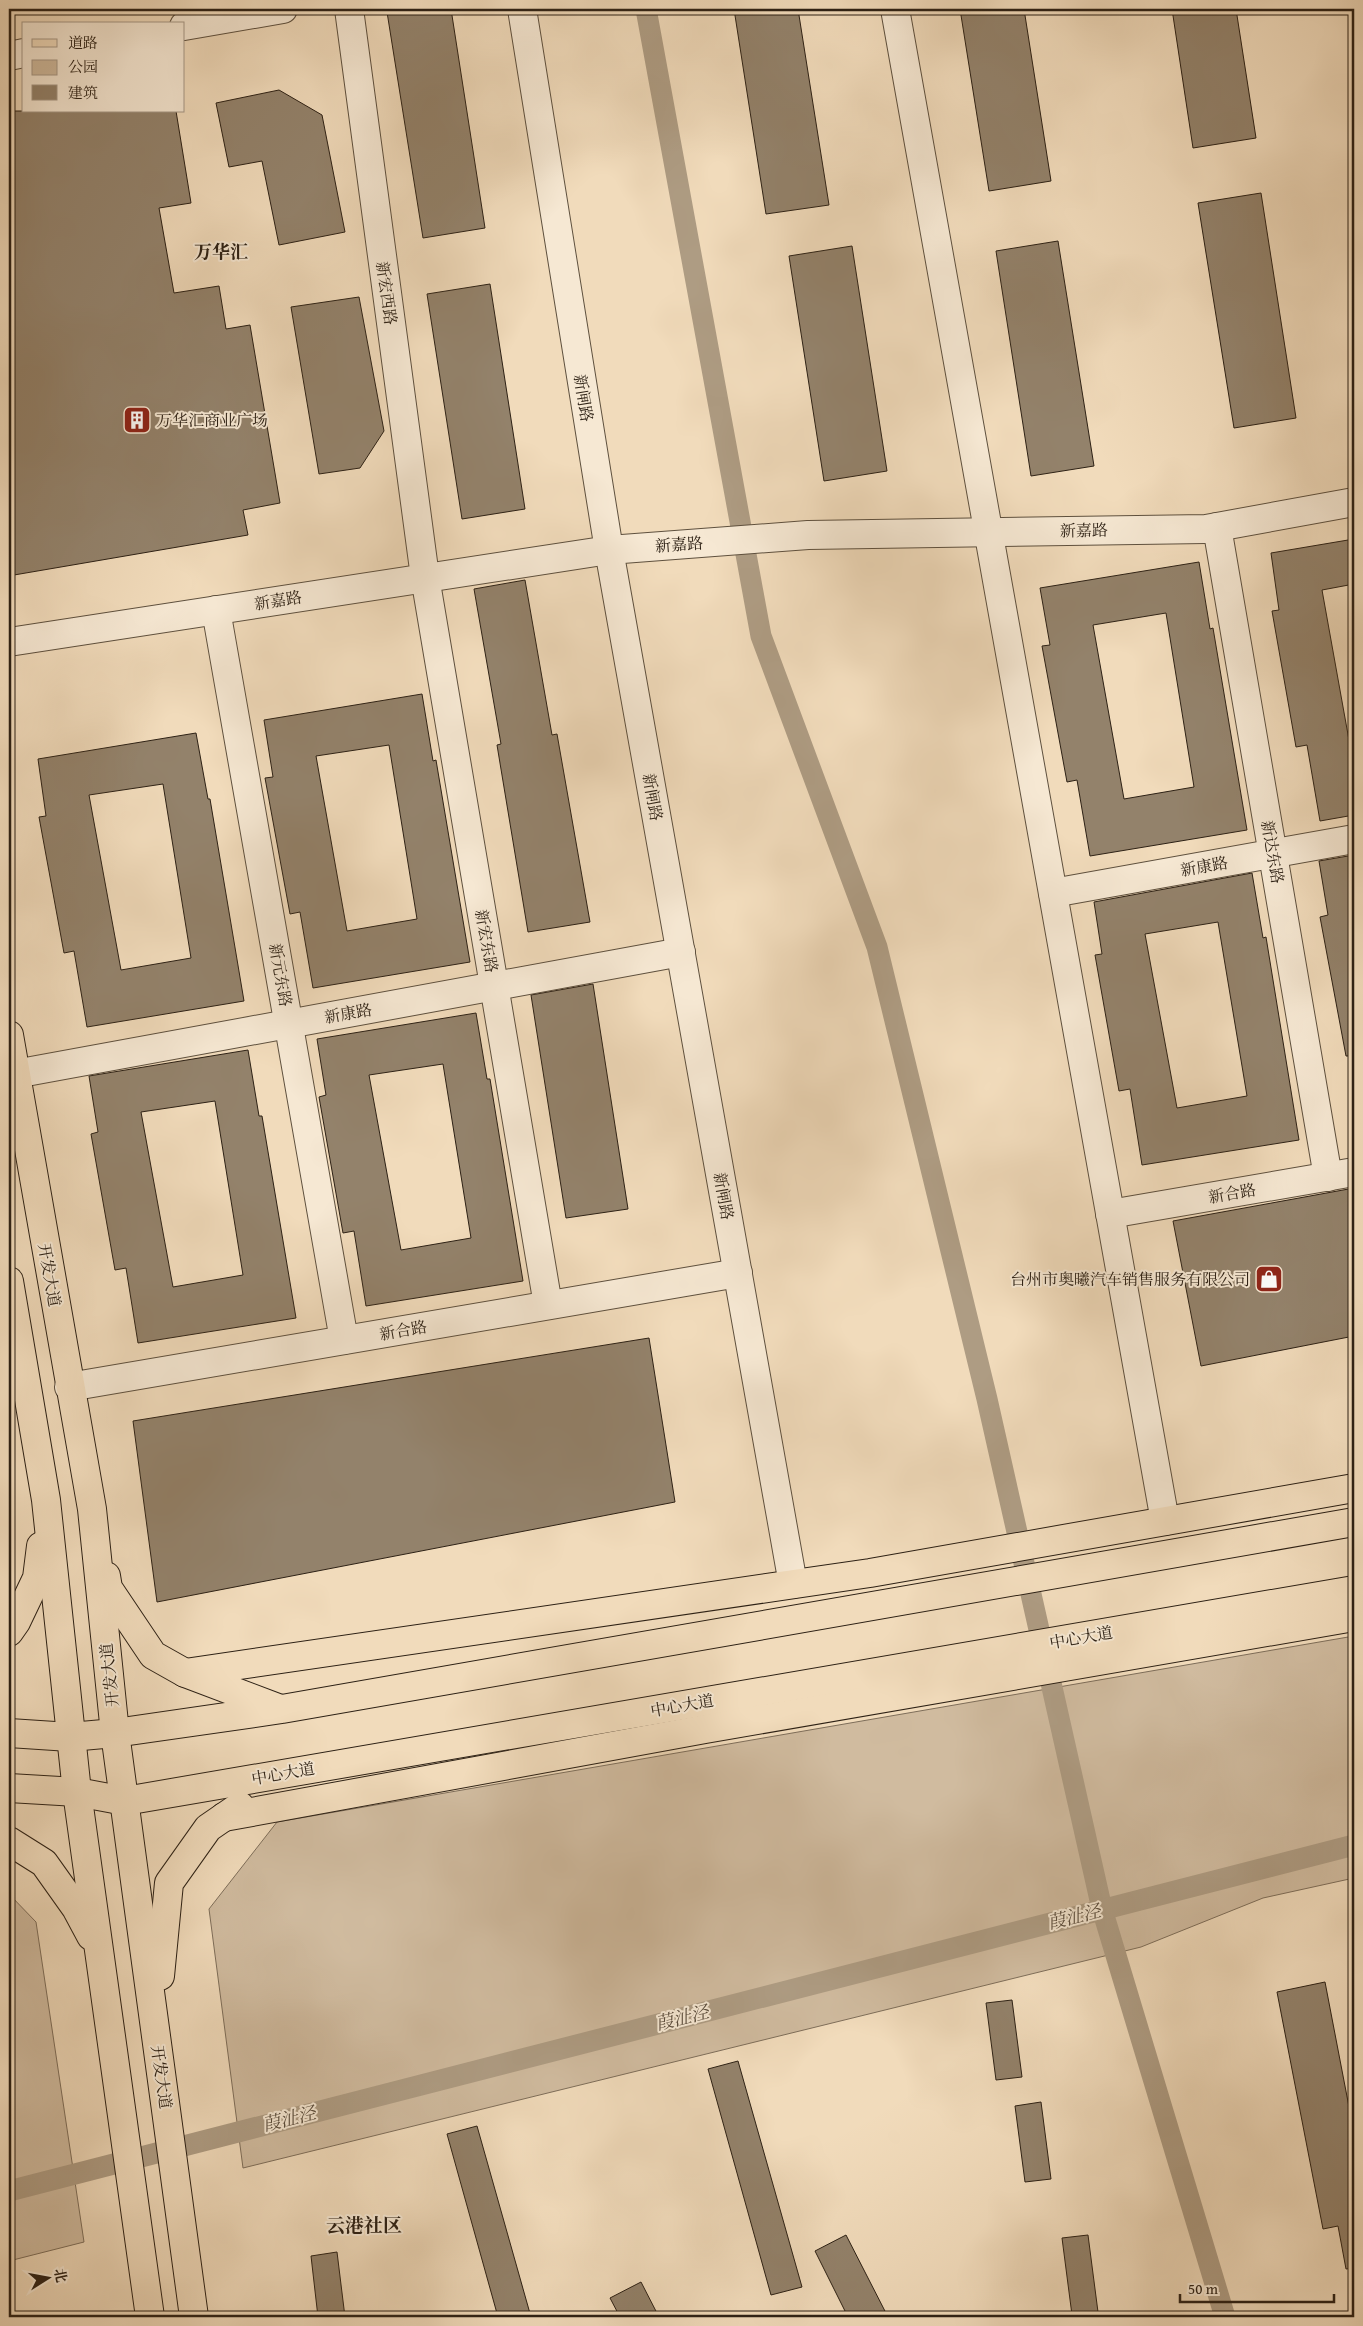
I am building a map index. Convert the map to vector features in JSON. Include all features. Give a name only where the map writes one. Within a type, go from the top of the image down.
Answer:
[{"type":"main road","name":"开发大道","points":[[9,1035],[69,1387],[92,1508],[115,1733],[194,2317]]},
{"type":"main road","points":[[9,1281],[46,1500],[77,1792],[150,2317]]},
{"type":"main road","points":[[186,1673],[793,1584],[961,1557],[1354,1488]]},
{"type":"main road","points":[[1229,1544],[1300,1498]]},
{"type":"main road","points":[[9,1632],[16,1622],[37,1578],[46,1500]]},
{"type":"main road","points":[[92,1508],[108,1588],[153,1655],[186,1673],[282,1709]]},
{"type":"main road","points":[[9,1733],[70,1737],[115,1733],[282,1709],[1354,1522]]},
{"type":"main road","name":"中心大道","points":[[9,1788],[77,1792],[125,1801],[1354,1590]]},
{"type":"main road","points":[[1267,1605],[1317,1624]]},
{"type":"main road","points":[[224,1817],[574,1753],[1354,1617]]},
{"type":"main road","points":[[562,1618],[658,1644]]},
{"type":"main road","points":[[574,1753],[634,1713]]},
{"type":"main road","points":[[156,2030],[170,1883],[208,1828],[260,1792],[303,1770]]},
{"type":"main road","points":[[9,1841],[44,1863],[76,1908],[99,1950]]},
{"type":"street","points":[[185,26],[283,9]]},
{"type":"street","name":"新宏西路","points":[[349,9],[425,577]]},
{"type":"street","name":"新闸路","points":[[522,9],[609,550],[793,1584]]},
{"type":"street","points":[[895,9],[1165,1521]]},
{"type":"street","points":[[9,56],[22,53]]},
{"type":"street","name":"新嘉路","points":[[9,642],[609,550],[808,535],[1206,529],[1354,502]]},
{"type":"street","name":"新达东路","points":[[1217,527],[1273,854],[1341,1174]]},
{"type":"street","name":"新宏东路","points":[[425,577],[548,1306]]},
{"type":"street","name":"新元东路","points":[[216,610],[344,1340]]},
{"type":"street","name":"新康路","points":[[1053,893],[1354,839]]},
{"type":"street","name":"新康路","points":[[15,1074],[681,952]]},
{"type":"street","name":"新合路","points":[[1110,1214],[1341,1174]]},
{"type":"street","name":"新合路","points":[[69,1387],[738,1273]]},
{"type":"green space","points":[[1354,1636],[1354,1878],[1263,1898],[1141,1947],[243,2168],[209,1909],[277,1822]]},
{"type":"green space","points":[[9,1894],[36,1922],[84,2242],[9,2261]]},
{"type":"building","points":[[411,9],[451,9],[485,228],[423,238],[387,12]]},
{"type":"building","points":[[734,9],[798,9],[829,205],[766,214]]},
{"type":"building","points":[[960,9],[1024,9],[1051,181],[989,191]]},
{"type":"building","points":[[1172,9],[1236,9],[1256,138],[1193,148]]},
{"type":"building","points":[[279,90],[322,115],[345,232],[279,245],[262,161],[229,167],[216,103]]},
{"type":"building","name":"万华汇商业广场","points":[[9,111],[176,112],[191,203],[159,208],[174,293],[219,286],[226,329],[250,325],[280,503],[243,510],[248,535],[14,575],[9,542]]},
{"type":"building","points":[[1261,193],[1296,418],[1234,428],[1198,203]]},
{"type":"building","points":[[1058,241],[1094,466],[1031,476],[996,251]]},
{"type":"building","points":[[852,246],[887,471],[824,481],[789,256]]},
{"type":"building","points":[[490,284],[525,509],[462,519],[427,294]]},
{"type":"building","points":[[359,297],[384,431],[360,468],[319,474],[291,307]]},
{"type":"building","points":[[1354,539],[1354,584],[1322,590],[1354,768],[1354,815],[1320,821],[1307,745],[1296,747],[1272,611],[1279,610],[1271,553]]},
{"type":"building","points":[[1199,562],[1210,629],[1213,628],[1247,830],[1090,856],[1077,780],[1067,782],[1042,646],[1050,645],[1040,588]],"holes":[[[1166,613],[1194,787],[1124,799],[1093,625]]]},
{"type":"building","points":[[525,580],[552,735],[557,734],[590,922],[528,932],[497,745],[501,744],[474,589]]},
{"type":"building","points":[[422,694],[433,761],[436,760],[470,962],[313,988],[300,912],[290,914],[265,778],[273,777],[264,720]],"holes":[[[389,745],[417,919],[347,931],[316,756]]]},
{"type":"building","points":[[196,733],[208,799],[210,799],[244,1001],[87,1027],[74,951],[64,953],[39,817],[46,816],[38,759]],"holes":[[[163,784],[191,958],[121,970],[89,795]]]},
{"type":"building","points":[[1354,855],[1354,1056],[1346,1056],[1320,917],[1328,915],[1319,861]]},
{"type":"building","points":[[1252,873],[1263,938],[1266,937],[1299,1140],[1142,1165],[1130,1089],[1119,1091],[1095,955],[1102,954],[1094,902]],"holes":[[[1218,922],[1247,1096],[1177,1108],[1145,934]]]},
{"type":"building","points":[[593,984],[628,1209],[566,1218],[531,995]]},
{"type":"building","points":[[476,1013],[487,1079],[490,1079],[523,1281],[366,1306],[354,1231],[343,1233],[319,1097],[326,1095],[317,1039]],"holes":[[[443,1064],[471,1238],[401,1250],[369,1075]]]},
{"type":"building","points":[[248,1050],[259,1116],[262,1116],[296,1318],[138,1343],[126,1268],[115,1270],[91,1134],[98,1132],[89,1076]],"holes":[[[215,1101],[243,1275],[173,1287],[141,1112]]]},
{"type":"building","name":"台州市奥曦汽车销售服务有限公司","points":[[1354,1188],[1354,1336],[1201,1366],[1173,1221]]},
{"type":"building","points":[[649,1338],[675,1502],[157,1602],[133,1421]]},
{"type":"building","points":[[1325,1982],[1354,2133],[1354,2268],[1346,2269],[1338,2226],[1323,2229],[1277,1992]]},
{"type":"building","points":[[1012,2000],[1022,2077],[996,2080],[986,2003]]},
{"type":"building","points":[[738,2061],[802,2287],[771,2295],[708,2069]]},
{"type":"building","points":[[1041,2102],[1051,2179],[1025,2182],[1015,2106]]},
{"type":"building","points":[[477,2126],[531,2317],[498,2317],[447,2134]]},
{"type":"building","points":[[846,2235],[888,2317],[848,2317],[815,2251]]},
{"type":"building","points":[[1088,2235],[1098,2312],[1072,2315],[1062,2238]]},
{"type":"building","points":[[337,2252],[345,2317],[318,2317],[311,2256]]},
{"type":"building","points":[[641,2282],[659,2317],[620,2317],[610,2298]]},
{"type":"waterway","points":[[646,9],[761,636],[877,947],[987,1399],[1102,1909],[1225,2317]]},
{"type":"waterway","name":"葭沚泾","points":[[9,2191],[1354,1845]]},
{"type":"place","name":"万华汇商业广场","points":[[137,420]]},
{"type":"place","name":"台州市奥曦汽车销售服务有限公司","points":[[1269,1279]]},
{"type":"district","name":"万华汇","points":[[221,252]]},
{"type":"district","name":"云港社区","points":[[364,2225]]}]
